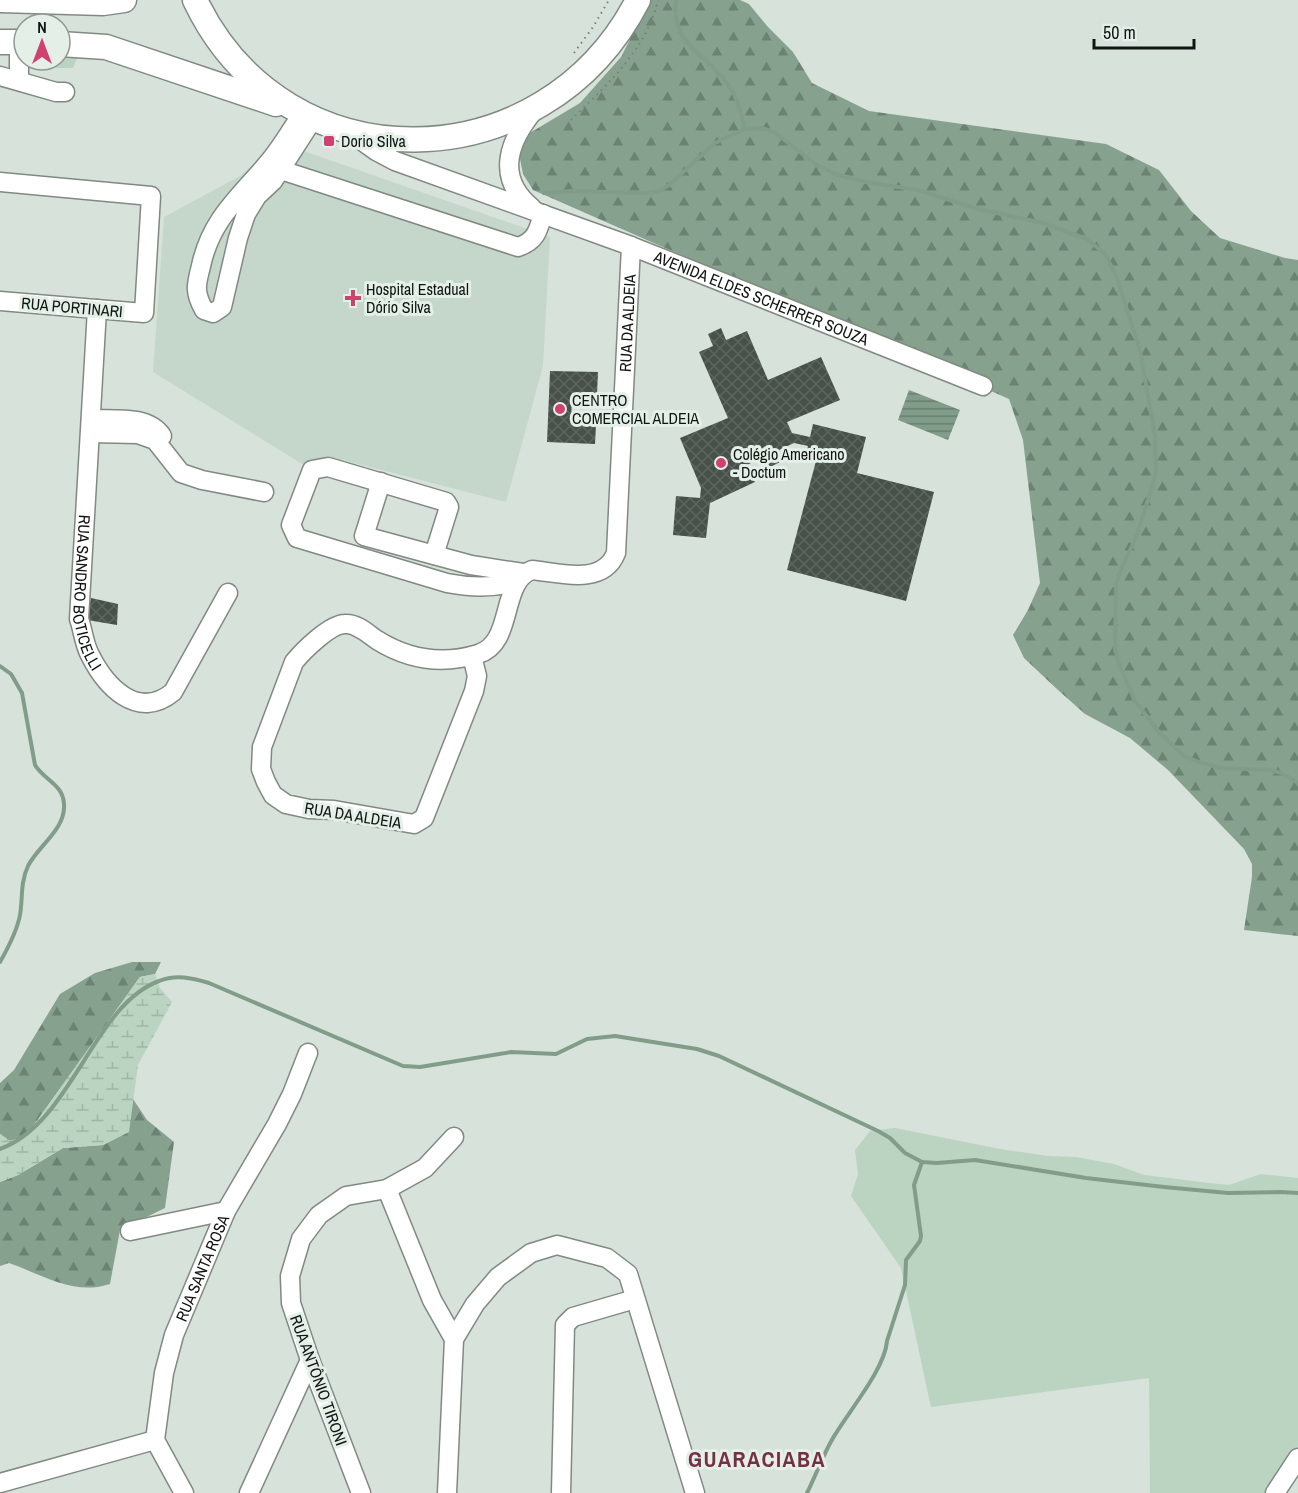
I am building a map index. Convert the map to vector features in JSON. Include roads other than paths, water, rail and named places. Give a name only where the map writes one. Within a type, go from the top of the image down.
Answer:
[{"type":"main road","points":[[0,0],[104,3],[124,0]]},
{"type":"main road","points":[[195,0],[212,31],[233,57],[268,92],[303,114]]},
{"type":"main road","points":[[72,45],[106,47],[341,128],[400,139],[441,138],[500,125],[536,108],[572,84],[603,54],[628,20],[638,0]]},
{"type":"street","points":[[18,72],[19,80]]},
{"type":"street","points":[[0,76],[56,92],[65,92]]},
{"type":"street","name":"AVENIDA ELDES SCHERRER SOUZA","points":[[536,108],[516,137],[510,155],[509,168],[518,193],[541,213]]},
{"type":"street","points":[[303,114],[281,170],[257,196],[246,214],[222,306],[213,313],[204,310],[197,298],[196,287],[205,246],[233,201],[269,163],[303,114]]},
{"type":"street","name":"AVENIDA ELDES SCHERRER SOUZA","points":[[341,128],[395,161],[631,246],[983,386]]},
{"type":"street","points":[[281,170],[518,247],[528,244],[537,232],[541,213]]},
{"type":"street","name":"RUA PORTINARI","points":[[0,182],[151,196],[144,313],[0,301]]},
{"type":"street","name":"RUA DA ALDEIA","points":[[472,656],[477,676],[474,691],[424,818],[414,824],[334,810],[309,809],[286,804],[273,795],[261,769],[262,747],[294,662],[303,651],[327,632],[344,624],[355,625],[392,649],[430,661],[472,656],[492,648],[498,639],[520,578],[532,570],[588,575],[606,568],[612,562],[615,553],[631,246]]},
{"type":"street","name":"RUA SANDRO BOTICELLI","points":[[97,309],[79,619],[89,653],[105,680],[131,701],[149,704],[163,700],[173,692],[228,593]]},
{"type":"street","points":[[91,426],[146,423],[156,427],[162,436]]},
{"type":"street","points":[[91,426],[138,434],[154,440],[181,473],[202,480],[264,492]]},
{"type":"street","points":[[434,555],[449,507],[446,502],[328,467],[312,470],[291,525],[297,538],[447,583],[472,588],[497,587],[520,578]]},
{"type":"street","points":[[381,482],[364,536],[520,578]]},
{"type":"street","name":"RUA SANTA ROSA","points":[[155,1440],[164,1373],[174,1335],[226,1210],[277,1124],[308,1053]]},
{"type":"street","name":"RUA ANTÔNIO TIRONI","points":[[361,1493],[310,1360],[291,1303],[290,1276],[301,1239],[319,1215],[346,1196],[387,1189],[424,1168],[454,1137]]},
{"type":"street","points":[[387,1189],[432,1300],[454,1339]]},
{"type":"street","points":[[130,1231],[226,1210]]},
{"type":"street","points":[[447,1493],[454,1339],[475,1304],[498,1277],[531,1253],[557,1245],[608,1258],[628,1274],[695,1493]]},
{"type":"street","points":[[561,1493],[565,1325],[573,1317],[635,1299]]},
{"type":"street","points":[[249,1493],[310,1360]]},
{"type":"street","points":[[0,1483],[155,1440],[184,1493]]},
{"type":"street","points":[[1275,1493],[1298,1458]]},
{"type":"waterway","points":[[676,0],[679,28],[692,48],[720,75],[731,90],[739,106],[745,129]]},
{"type":"waterway","points":[[544,193],[659,191],[669,185],[715,143],[745,129],[762,128],[774,132],[817,165],[835,174],[866,182],[918,190],[978,209],[1043,223],[1087,239],[1106,255],[1117,278],[1140,351],[1155,436],[1156,474],[1137,535],[1116,585],[1115,649],[1119,664],[1135,701],[1159,732],[1184,756],[1221,768],[1271,770],[1298,783]]},
{"type":"waterway","points":[[0,666],[11,674],[22,693],[35,765],[57,787],[64,804],[61,821],[25,872],[19,921],[0,962]]},
{"type":"waterway","points":[[0,1149],[25,1135],[46,1115],[65,1091],[116,1014],[136,994],[159,981],[178,977],[209,983],[403,1066],[420,1067],[511,1052],[556,1054],[587,1039],[615,1036],[697,1049],[719,1056],[878,1131],[890,1138],[905,1153],[922,1162],[975,1160],[1086,1178],[1164,1187],[1228,1193],[1298,1193]]},
{"type":"waterway","points":[[807,1493],[829,1445],[873,1377],[885,1352],[905,1285],[906,1260],[920,1241],[921,1236],[914,1185],[922,1162]]},
{"type":"place","name":"Dorio Silva","points":[[329,141]]},
{"type":"place","name":"Hospital Estadual Dório Silva","points":[[353,298]]},
{"type":"place","name":"CENTRO COMERCIAL ALDEIA","points":[[560,409]]},
{"type":"place","name":"Colégio Americano - Doctum","points":[[721,463]]},
{"type":"district","name":"GUARACIABA","points":[[757,1459]]}]
